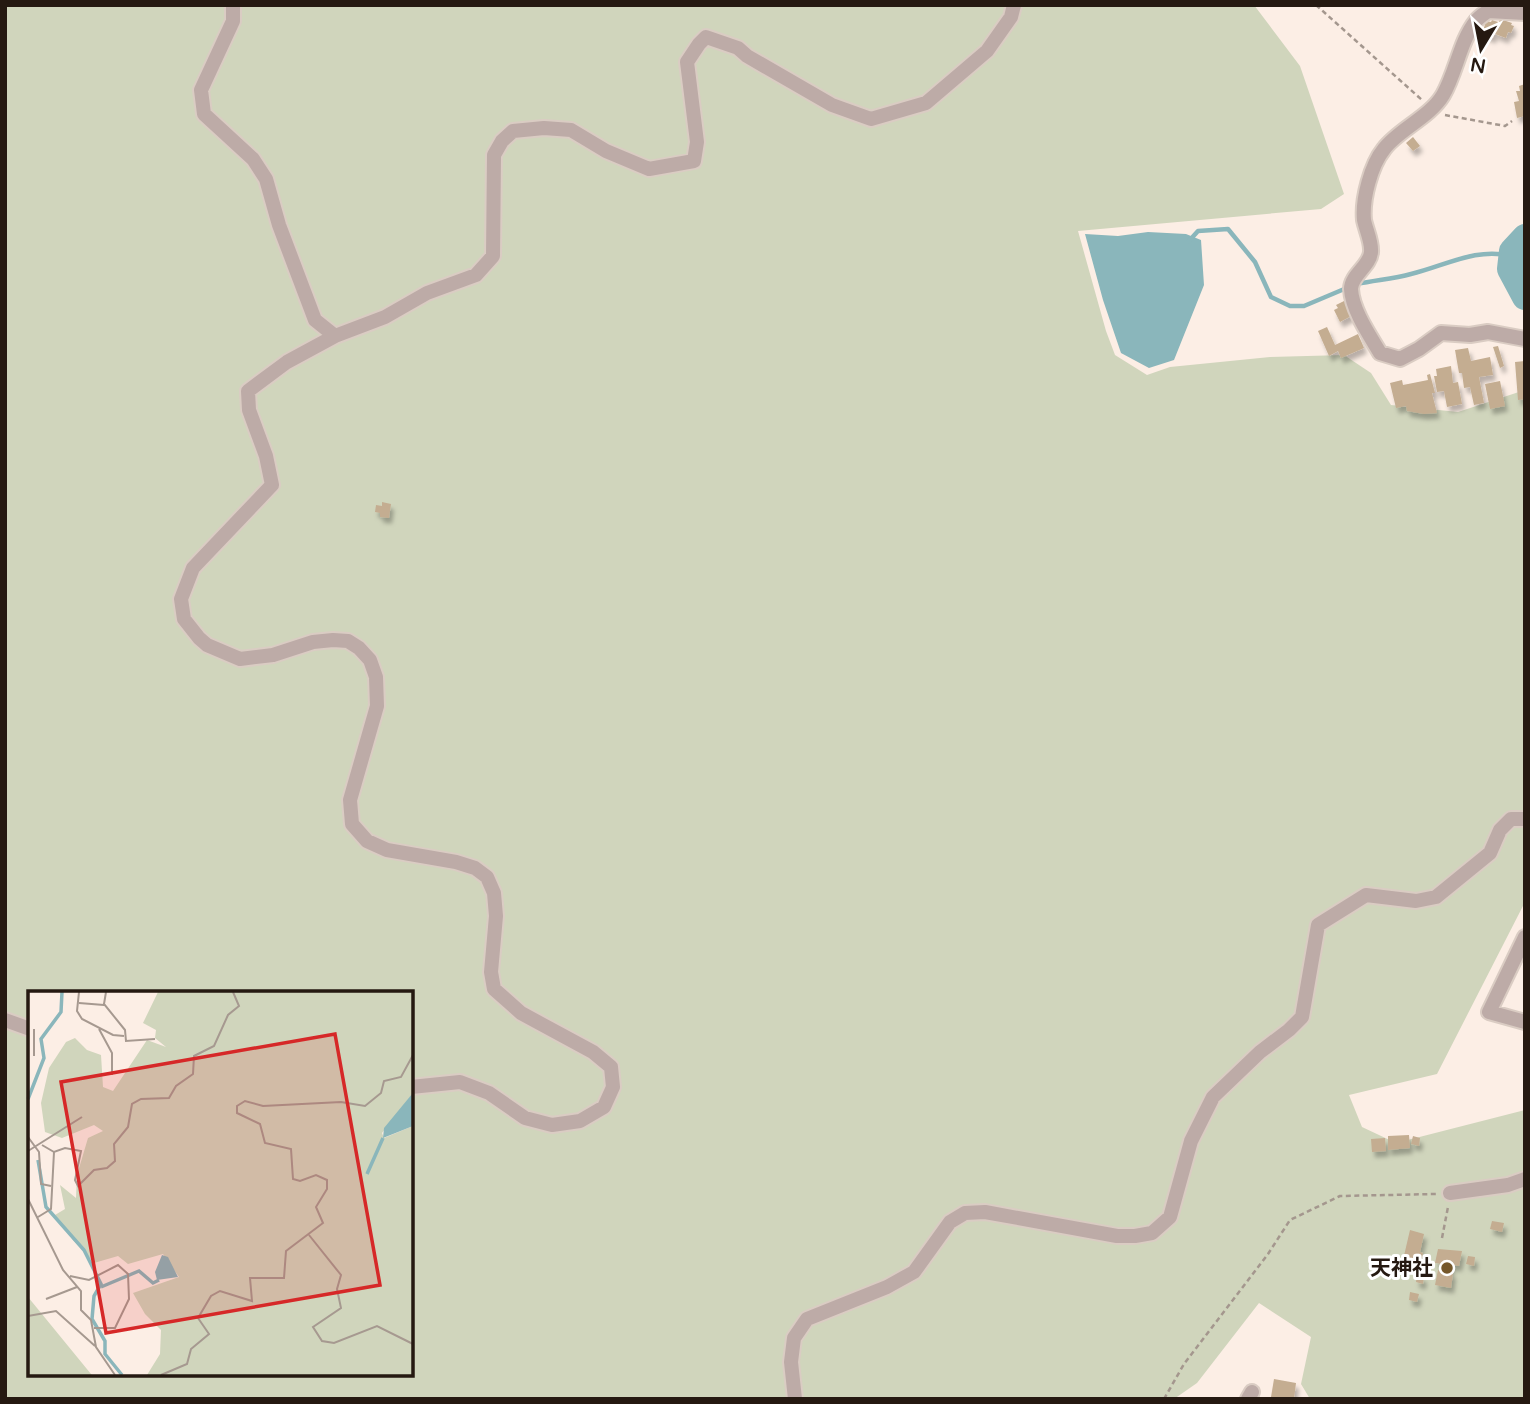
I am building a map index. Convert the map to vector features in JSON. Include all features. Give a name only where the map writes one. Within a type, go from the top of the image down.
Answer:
[{"type":"street","points":[[233,5],[233,21],[201,90],[204,114],[253,159],[266,179],[279,226],[315,320],[335,336]]},
{"type":"street","points":[[413,1087],[460,1082],[489,1093],[525,1118],[552,1125],[580,1121],[604,1108],[613,1087],[611,1067],[593,1052],[521,1013],[494,989],[491,972],[496,916],[494,893],[487,877],[475,868],[456,862],[387,850],[368,841],[352,824],[350,800],[377,706],[376,677],[370,660],[359,648],[348,641],[333,640],[313,642],[273,655],[240,659],[207,645],[184,619],[181,599],[193,568],[272,485],[266,456],[249,410],[248,391],[288,362],[335,336],[386,317],[427,293],[476,275],[493,256],[494,155],[502,141],[513,131],[544,128],[571,130],[606,151],[649,169],[694,161],[696,142],[687,62],[698,44],[706,37],[738,48],[747,56],[832,105],[871,119],[926,103],[988,51],[1011,17],[1014,5]]},
{"type":"street","points":[[1525,13],[1488,11],[1476,20],[1442,96],[1419,121],[1385,146],[1374,164],[1365,202],[1364,220],[1371,251],[1367,263],[1352,286],[1353,300],[1380,353],[1400,359],[1441,333],[1471,335],[1488,332],[1525,339]]},
{"type":"street","points":[[795,1399],[791,1362],[794,1338],[807,1319],[887,1287],[914,1272],[950,1222],[965,1213],[985,1212],[1101,1234],[1135,1236],[1152,1233],[1170,1217],[1191,1142],[1213,1097],[1302,1017],[1318,925],[1366,895],[1416,901],[1436,897],[1490,853],[1500,830],[1511,819],[1525,819]]},
{"type":"street","points":[[1525,937],[1489,1012],[1525,1021]]},
{"type":"street","points":[[5,1020],[28,1028]]},
{"type":"street","points":[[1450,1194],[1508,1185],[1525,1178]]},
{"type":"path","points":[[1316,5],[1431,108],[1452,117],[1505,126],[1512,121]]},
{"type":"path","points":[[1164,1399],[1184,1364],[1268,1254],[1290,1220],[1340,1196],[1450,1194],[1442,1238]]},
{"type":"green space","points":[[5,5],[1254,5],[1300,66],[1344,194],[1321,209],[1078,231],[1115,355],[1147,375],[1170,367],[1270,357],[1344,355],[1371,373],[1391,405],[1458,412],[1525,390],[1525,902],[1437,1074],[1349,1095],[1362,1127],[1396,1143],[1525,1110],[1525,1399],[1310,1399],[1301,1384],[1311,1337],[1259,1303],[1197,1383],[1174,1399],[5,1399]]},
{"type":"water","points":[[1148,232],[1186,234],[1201,240],[1204,285],[1174,360],[1149,368],[1121,353],[1085,234],[1118,236]]},
{"type":"building","points":[[1500,19],[1514,26],[1506,38],[1495,34]]},
{"type":"building","points":[[1486,21],[1498,22],[1493,38],[1482,34]]},
{"type":"building","points":[[1525,84],[1525,116],[1517,118],[1514,102],[1519,101],[1516,91],[1520,91],[1519,86]]},
{"type":"building","points":[[1413,137],[1420,146],[1413,151],[1406,143]]},
{"type":"building","points":[[1346,300],[1353,315],[1340,322],[1334,310],[1338,308],[1336,305]]},
{"type":"building","points":[[1327,327],[1335,345],[1358,334],[1364,348],[1341,358],[1338,351],[1329,356],[1318,331]]},
{"type":"building","points":[[1498,346],[1504,366],[1500,368],[1493,347]]},
{"type":"building","points":[[1468,348],[1471,361],[1490,357],[1493,375],[1479,377],[1484,403],[1474,405],[1470,387],[1464,388],[1455,350]]},
{"type":"building","points":[[1525,361],[1525,399],[1518,400],[1515,362]]},
{"type":"building","points":[[1451,366],[1453,383],[1458,382],[1462,404],[1447,407],[1444,391],[1437,392],[1434,376],[1437,376],[1436,369]]},
{"type":"building","points":[[1430,374],[1437,413],[1407,411],[1406,406],[1396,408],[1390,383],[1402,380],[1403,385],[1428,380],[1427,375]]},
{"type":"building","points":[[1500,381],[1505,406],[1490,409],[1485,384]]},
{"type":"building","points":[[382,502],[391,504],[389,518],[380,517],[380,513],[375,512],[376,505],[382,506]]},
{"type":"building","points":[[1409,1135],[1410,1148],[1388,1150],[1388,1136]]},
{"type":"building","points":[[1413,1136],[1420,1138],[1419,1146],[1411,1144]]},
{"type":"building","points":[[1385,1138],[1386,1151],[1372,1152],[1371,1139]]},
{"type":"building","points":[[1492,1221],[1504,1223],[1502,1232],[1490,1229]]},
{"type":"building","points":[[1410,1230],[1424,1234],[1420,1252],[1423,1253],[1422,1258],[1418,1258],[1417,1264],[1403,1260]]},
{"type":"building","name":"天神社","points":[[1438,1249],[1462,1251],[1459,1266],[1452,1265],[1451,1288],[1435,1285],[1438,1270],[1441,1271],[1443,1264],[1435,1263]]},
{"type":"building","points":[[1468,1256],[1475,1257],[1474,1266],[1466,1264]]},
{"type":"building","points":[[1417,1275],[1424,1277],[1423,1284],[1416,1282]]},
{"type":"building","points":[[1410,1292],[1419,1294],[1417,1302],[1409,1300]]},
{"type":"building","points":[[1274,1379],[1296,1383],[1294,1399],[1271,1397]]},
{"type":"waterway","points":[[1189,241],[1198,231],[1228,229],[1255,262],[1271,297],[1290,306],[1304,306],[1349,287]]},
{"type":"waterway","points":[[1525,237],[1512,251],[1510,269],[1525,297]]},
{"type":"waterway","points":[[1357,284],[1404,276],[1473,256],[1511,256]]},
{"type":"place","name":"天神社","points":[[1447,1268]]}]
